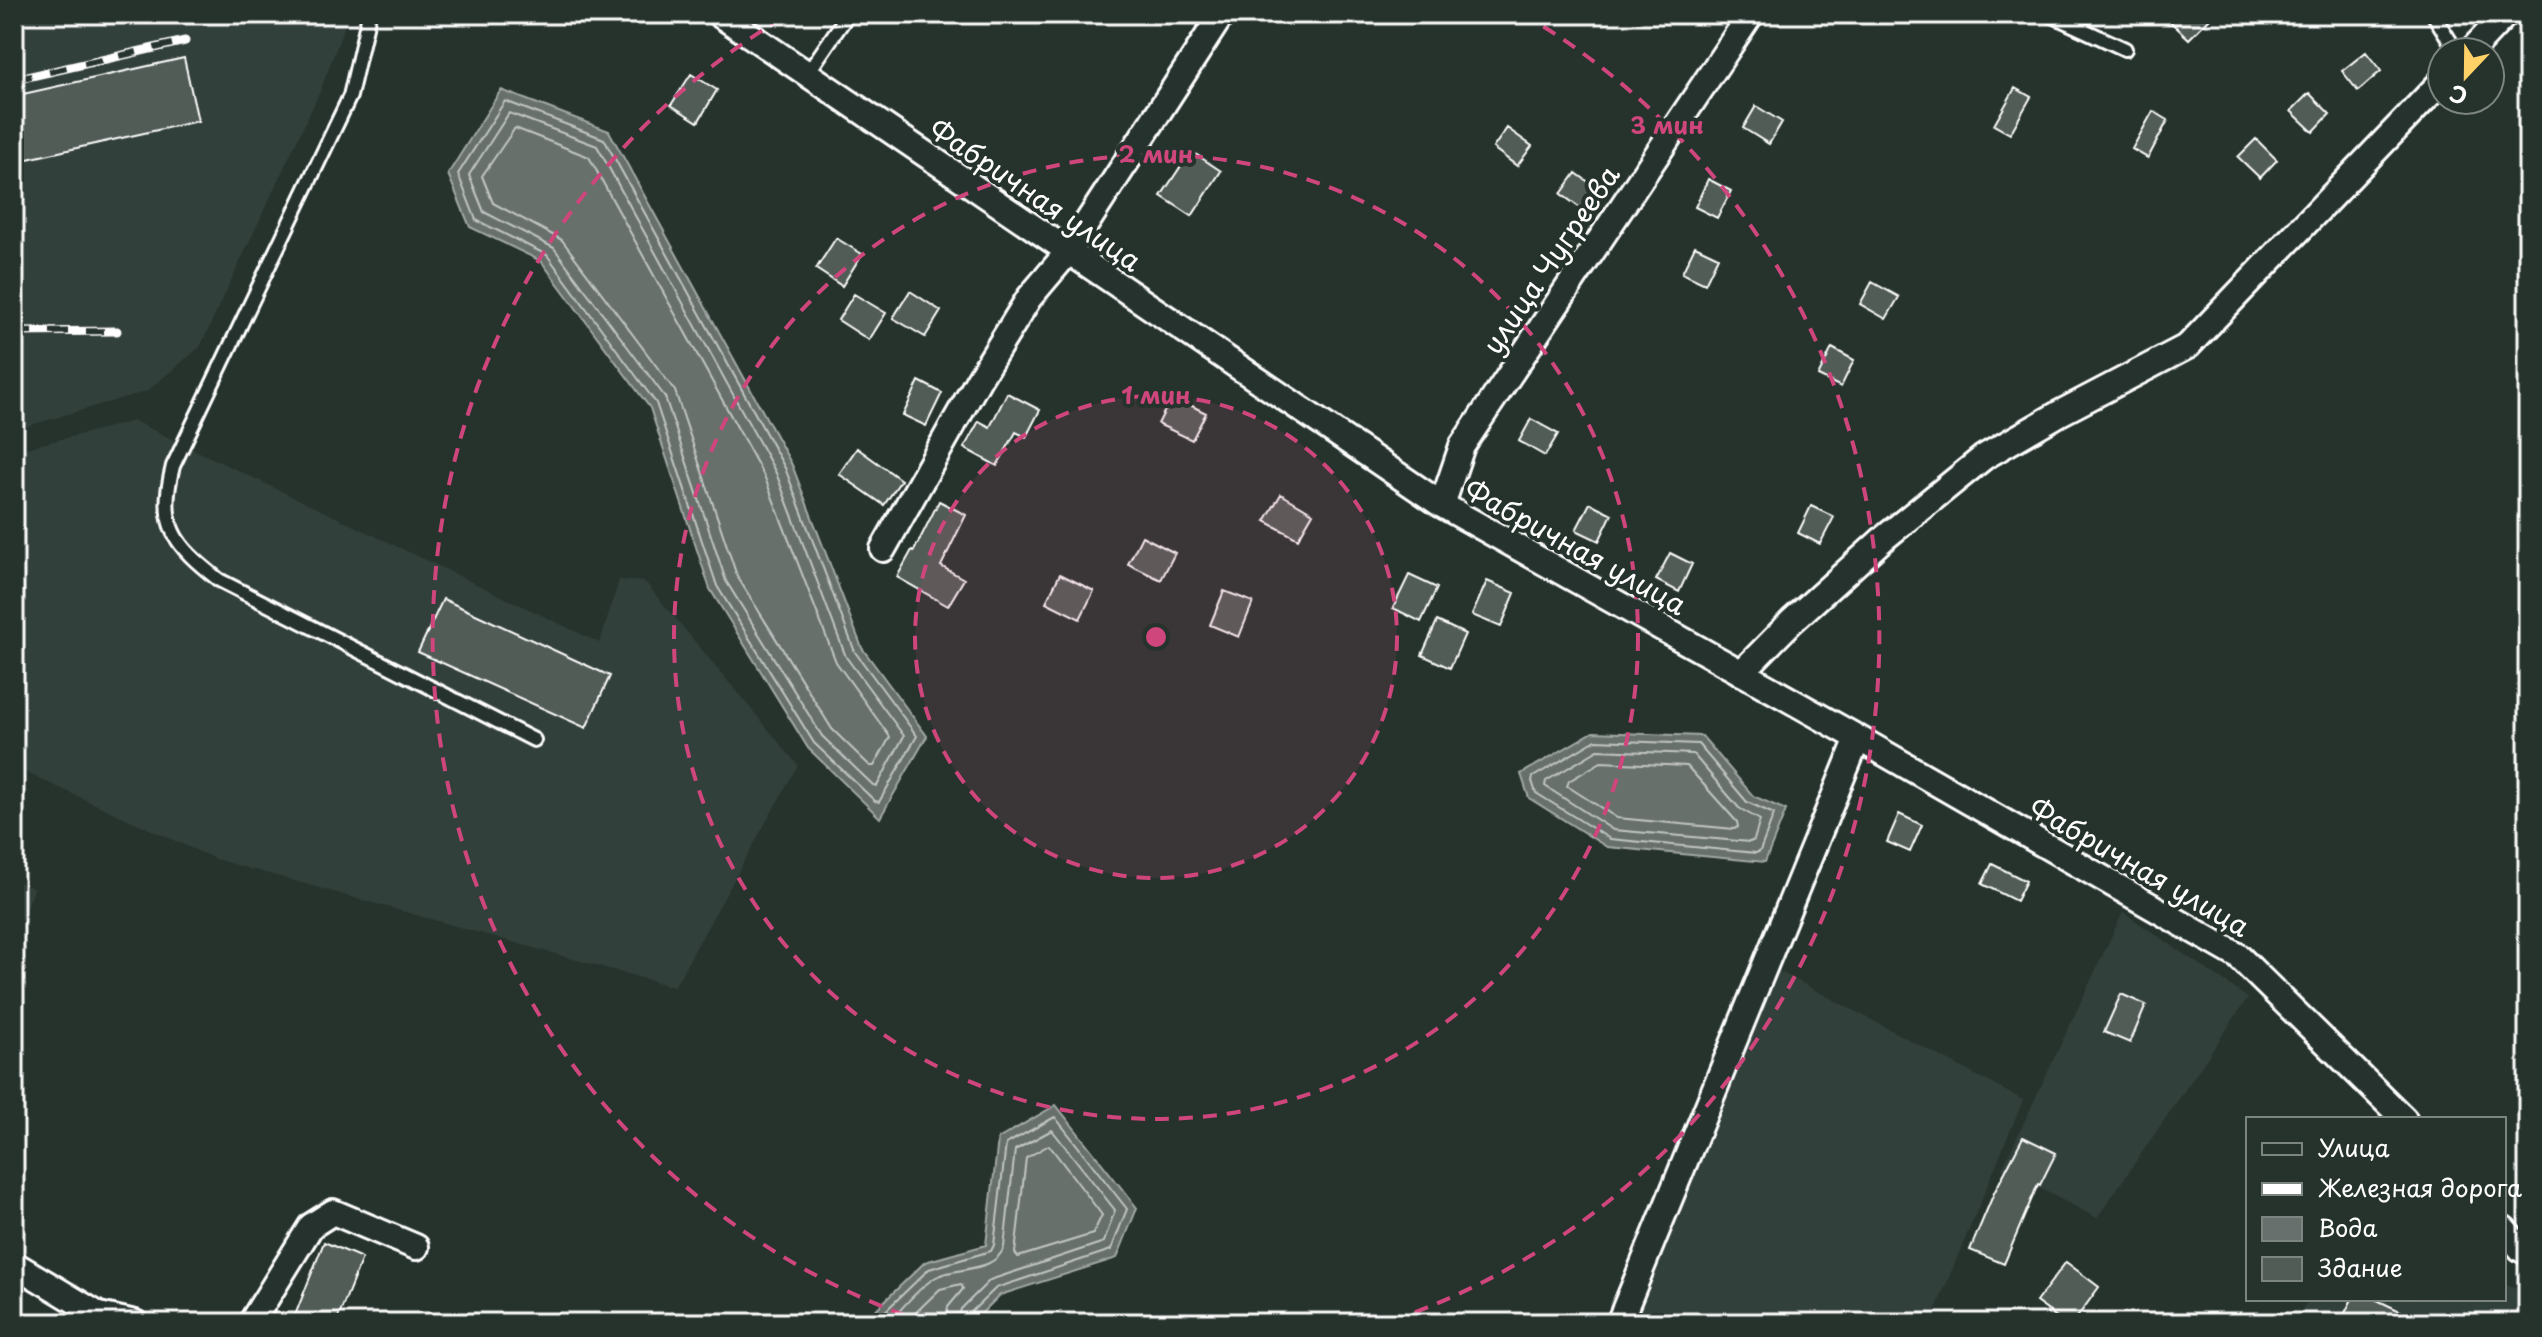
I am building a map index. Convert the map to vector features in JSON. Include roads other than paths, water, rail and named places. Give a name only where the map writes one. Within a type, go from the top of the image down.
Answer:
[{"type":"street","name":"Фабричная улица","points":[[719,14],[1442,505],[2238,956],[2402,1117]]},
{"type":"street","points":[[883,549],[979,379],[1029,298],[1068,252],[1222,14]]},
{"type":"street","name":"улица Чугреева","points":[[1442,505],[1462,446],[1751,14]]},
{"type":"street","points":[[2485,36],[2506,14]]},
{"type":"street","points":[[1741,673],[1792,621],[1883,539],[1984,457],[2188,346],[2426,98]]},
{"type":"street","points":[[1619,1323],[1858,738]]},
{"type":"street","points":[[251,1323],[311,1226],[333,1212],[416,1247]]},
{"type":"street","points":[[2506,1231],[2528,1253]]},
{"type":"street","points":[[14,1264],[101,1319],[135,1323]]},
{"type":"lane","points":[[369,14],[350,96],[173,466],[166,493],[166,513],[175,537],[190,557],[219,580],[534,740]]},
{"type":"lane","points":[[807,74],[848,14]]},
{"type":"lane","points":[[2049,14],[2125,49]]},
{"type":"lane","points":[[2433,14],[2447,36]]},
{"type":"water","points":[[501,90],[609,131],[792,465],[862,648],[927,736],[880,818],[808,748],[710,589],[650,408],[541,261],[470,227],[448,174]]},
{"type":"water","points":[[1593,732],[1702,736],[1753,796],[1786,810],[1765,862],[1607,847],[1529,798],[1521,774]]},
{"type":"water","points":[[1056,1105],[1137,1208],[1117,1258],[1000,1295],[972,1323],[862,1323],[925,1262],[986,1245],[998,1139]]},
{"type":"railway","points":[[14,80],[185,41]]},
{"type":"railway","points":[[14,332],[117,331]]}]
